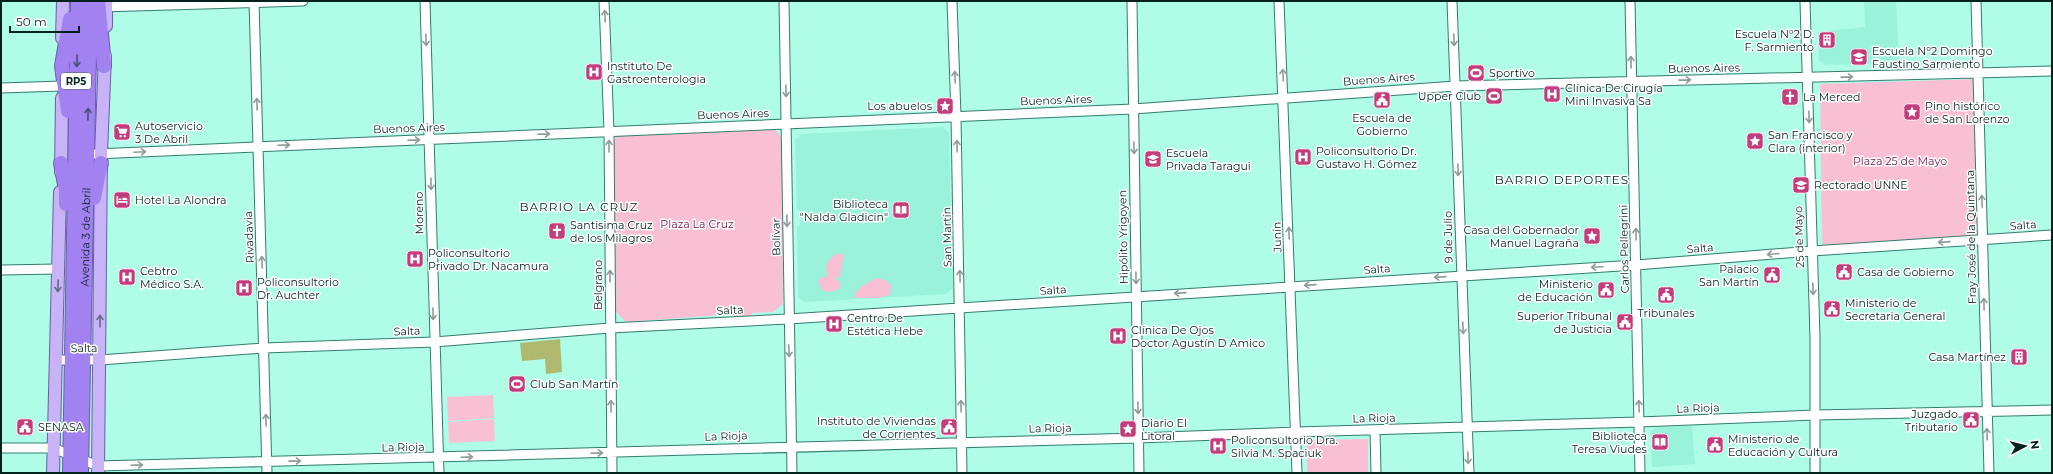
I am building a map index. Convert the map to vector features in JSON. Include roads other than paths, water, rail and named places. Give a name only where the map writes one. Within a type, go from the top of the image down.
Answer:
[{"type":"highway","points":[[84,4],[104,66]]},
{"type":"highway","points":[[70,473],[78,462],[79,304],[94,189],[79,156],[68,106],[62,66],[70,25],[84,4]]},
{"type":"highway","name":"Avenida 3 de Abril","points":[[79,156],[84,4]]},
{"type":"highway","points":[[79,156],[66,190],[66,241],[79,304]]},
{"type":"main road","name":"Avenida 3 de Abril","points":[[62,66],[62,86],[79,156],[100,360],[98,470]]},
{"type":"main road","name":"Avenida 3 de Abril","points":[[53,473],[58,269],[79,156],[104,66]]},
{"type":"street","points":[[84,4],[303,1]]},
{"type":"street","name":"Moreno","points":[[425,1],[439,473]]},
{"type":"street","name":"Belgrano","points":[[604,1],[609,132],[612,473]]},
{"type":"street","name":"Bolívar","points":[[784,1],[788,319],[792,473]]},
{"type":"street","name":"San Martín","points":[[952,1],[956,116],[962,473]]},
{"type":"street","name":"Hipólito Yrigoyen","points":[[1132,1],[1139,473]]},
{"type":"street","name":"Junín","points":[[1279,1],[1284,97],[1297,473]]},
{"type":"street","name":"9 de Julio","points":[[1452,1],[1456,86],[1460,276],[1469,473]]},
{"type":"street","name":"Carlos Pellegrini","points":[[1630,1],[1640,473]]},
{"type":"street","name":"25 de Mayo","points":[[1805,1],[1815,338],[1815,473]]},
{"type":"street","name":"Fray José de la Quintana","points":[[1976,1],[1988,473]]},
{"type":"street","name":"Rivadavia","points":[[254,2],[267,473]]},
{"type":"street","name":"Buenos Aires","points":[[79,156],[258,146],[1133,109],[1284,97],[1456,86],[2052,72]]},
{"type":"street","points":[[1,88],[62,86]]},
{"type":"street","name":"Salta","points":[[56,360],[100,360],[264,348],[434,342],[610,328],[788,319],[1636,265],[1812,250],[2052,235]]},
{"type":"street","points":[[1,270],[58,269]]},
{"type":"street","name":"La Rioja","points":[[1,448],[53,448],[78,462],[98,470],[267,461],[438,458],[792,446],[1138,438],[1815,415],[2052,410]]},
{"type":"street","points":[[1375,430],[1376,473]]},
{"type":"place","name":"Escuela Nº2 D. F. Sarmiento","points":[[1827,40]]},
{"type":"place","name":"Escuela Nº2 Domingo Faustino Sarmiento","points":[[1859,57]]},
{"type":"place","name":"Instituto De Gastroenterologia","points":[[594,72]]},
{"type":"place","name":"Sportivo","points":[[1476,73]]},
{"type":"place","name":"Clínica De Cirugía Mini Invasiva Sa","points":[[1552,94]]},
{"type":"place","name":"Upper Club","points":[[1494,96]]},
{"type":"place","name":"La Merced","points":[[1790,97]]},
{"type":"place","name":"Escuela de Gobierno","points":[[1382,100]]},
{"type":"place","name":"Los abuelos","points":[[945,106]]},
{"type":"place","name":"Pino histórico de San Lorenzo","points":[[1912,112]]},
{"type":"place","name":"Autoservicio 3 De Abril","points":[[122,132]]},
{"type":"place","name":"San Francisco y Clara (interior)","points":[[1755,141]]},
{"type":"place","name":"Policonsultorio Dr. Gustavo H. Gómez","points":[[1303,157]]},
{"type":"place","name":"Escuela Privada Taragui","points":[[1153,159]]},
{"type":"place","name":"Rectorado UNNE","points":[[1801,185]]},
{"type":"place","name":"Hotel La Alondra","points":[[122,200]]},
{"type":"place","name":"Biblioteca \"Nalda Gladicin\"","points":[[901,210]]},
{"type":"place","name":"Santisima Cruz de los Milagros","points":[[557,231]]},
{"type":"place","name":"Casa del Gobernador Manuel Lagraña","points":[[1592,236]]},
{"type":"place","name":"Policonsultorio Privado Dr. Nacamura","points":[[415,259]]},
{"type":"place","name":"Casa de Gobierno","points":[[1844,272]]},
{"type":"place","name":"Palacio San Martín","points":[[1772,275]]},
{"type":"place","name":"Cebtro Médico S.A.","points":[[127,277]]},
{"type":"place","name":"Policonsultorio Dr. Auchter","points":[[244,288]]},
{"type":"place","name":"Ministerio de Educación","points":[[1606,290]]},
{"type":"place","name":"Tribunales","points":[[1666,295]]},
{"type":"place","name":"Ministerio de Secretaria General","points":[[1832,309]]},
{"type":"place","name":"Superior Tribunal de Justicia","points":[[1625,322]]},
{"type":"place","name":"Centro De Estética Hebe","points":[[834,324]]},
{"type":"place","name":"Clínica De Ojos Doctor Agustín D Amico","points":[[1118,336]]},
{"type":"place","name":"Casa Martínez","points":[[2019,357]]},
{"type":"place","name":"Club San Martín","points":[[517,384]]},
{"type":"place","name":"Juzgado Tributario","points":[[1971,420]]},
{"type":"place","name":"SENASA","points":[[25,427]]},
{"type":"place","name":"Instituto de Viviendas de Corrientes","points":[[949,427]]},
{"type":"place","name":"Diario El Litoral","points":[[1128,429]]},
{"type":"place","name":"Biblioteca Teresa Viudes","points":[[1660,442]]},
{"type":"place","name":"Ministerio de Educación y Cultura","points":[[1715,445]]},
{"type":"place","name":"Policonsultorio Dra. Silvia M. Spaciuk","points":[[1218,446]]},
{"type":"district","name":"BARRIO DEPORTES","points":[[1562,180]]},
{"type":"district","name":"BARRIO LA CRUZ","points":[[579,207]]},
{"type":"park label","name":"Plaza 25 de Mayo","points":[[1900,161]]},
{"type":"park label","name":"Plaza La Cruz","points":[[697,224]]}]
